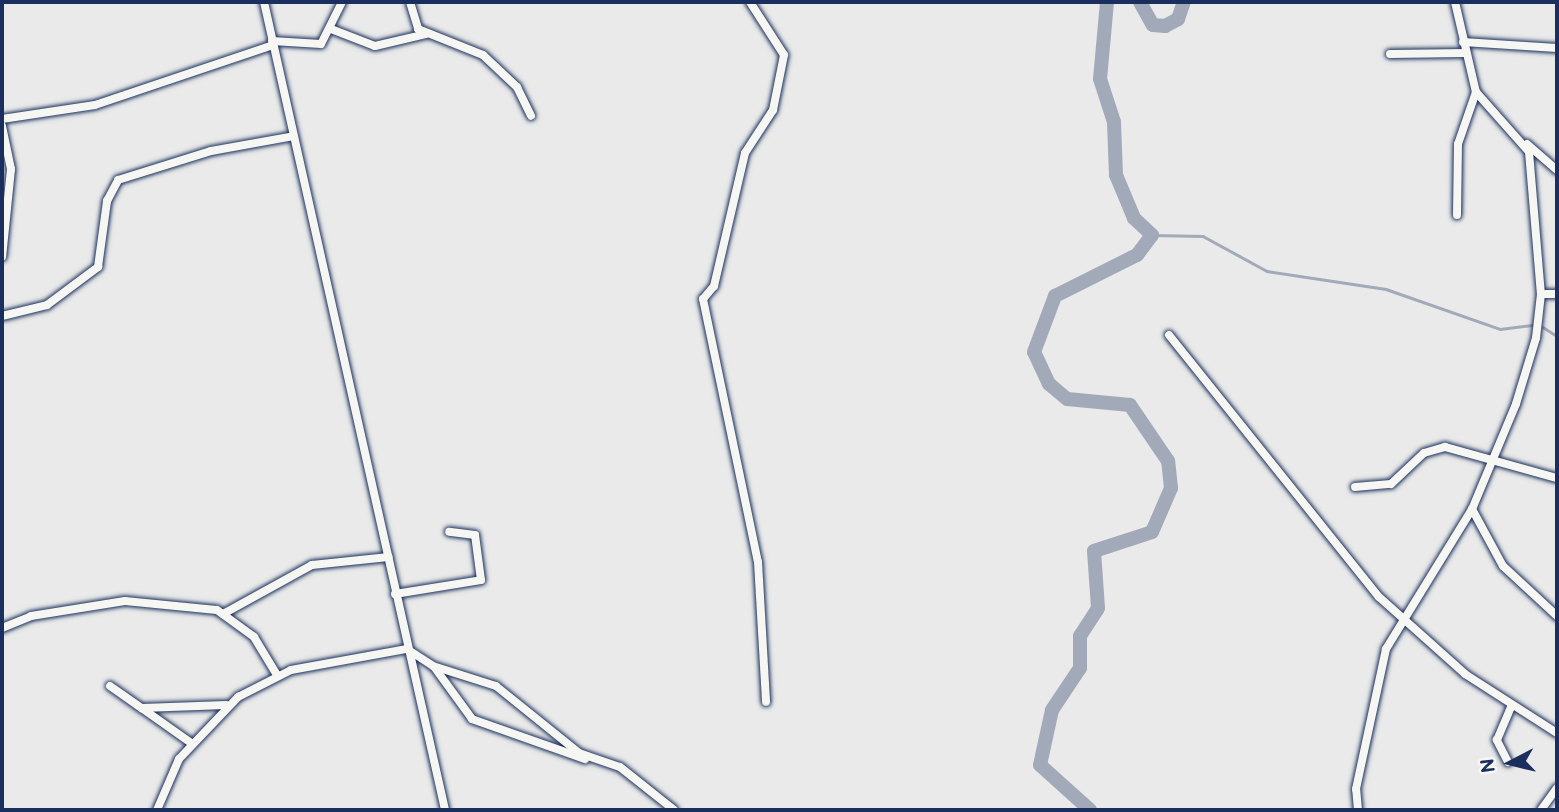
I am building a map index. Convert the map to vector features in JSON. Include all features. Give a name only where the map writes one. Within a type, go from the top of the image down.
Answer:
[{"type":"street","points":[[264,2],[445,810]]},
{"type":"street","points":[[2,119],[95,105],[273,43],[314,46],[331,29],[342,2]]},
{"type":"street","points":[[410,2],[418,29],[484,55],[517,87],[531,116]]},
{"type":"street","points":[[750,2],[784,55],[774,110],[745,153],[715,286],[703,299],[758,562],[766,702]]},
{"type":"street","points":[[1455,2],[1462,42],[1476,92],[1522,140],[1557,170]]},
{"type":"street","points":[[331,29],[376,46],[426,34]]},
{"type":"street","points":[[1462,42],[1557,47]]},
{"type":"street","points":[[1390,54],[1465,53]]},
{"type":"street","points":[[1457,215],[1458,144],[1476,92]]},
{"type":"street","points":[[2,126],[11,169],[2,257]]},
{"type":"street","points":[[2,316],[47,305],[98,267],[107,201],[118,180],[211,151],[293,136]]},
{"type":"street","points":[[1358,810],[1356,789],[1383,659],[1472,509],[1489,455],[1516,404],[1536,338],[1541,294],[1533,165],[1522,140]]},
{"type":"street","points":[[1541,294],[1557,294]]},
{"type":"street","points":[[1168,335],[1318,526],[1404,620],[1512,705],[1557,733]]},
{"type":"street","points":[[1355,488],[1391,484],[1438,447],[1489,455],[1511,468],[1557,478]]},
{"type":"street","points":[[1472,509],[1503,566],[1557,616]]},
{"type":"street","points":[[395,594],[481,580],[475,535],[449,532]]},
{"type":"street","points":[[223,614],[312,565],[389,557]]},
{"type":"street","points":[[2,628],[30,616],[125,601],[223,614],[254,637],[277,675]]},
{"type":"street","points":[[157,810],[170,772],[191,743],[226,705],[277,675],[407,649],[433,666],[496,686],[590,760]]},
{"type":"street","points":[[433,666],[472,719],[590,760],[620,767],[674,810]]},
{"type":"street","points":[[110,685],[191,743]]},
{"type":"street","points":[[142,708],[226,705]]},
{"type":"street","points":[[1508,762],[1497,740],[1512,705]]},
{"type":"street","points":[[1541,810],[1557,788]]},
{"type":"waterway","points":[[1090,810],[1040,765],[1052,710],[1080,668],[1080,636],[1098,608],[1094,551],[1152,532],[1171,488],[1168,461],[1130,405],[1067,399],[1049,384],[1034,352],[1055,296],[1137,255],[1152,235],[1134,218],[1116,175],[1114,122],[1100,79],[1107,2]]},
{"type":"waterway","points":[[1140,2],[1153,25],[1165,26],[1178,19],[1184,2]]},
{"type":"waterway","points":[[1152,235],[1203,236],[1267,271],[1386,289],[1500,329],[1535,325]]},
{"type":"waterway","points":[[1543,327],[1557,336]]}]
